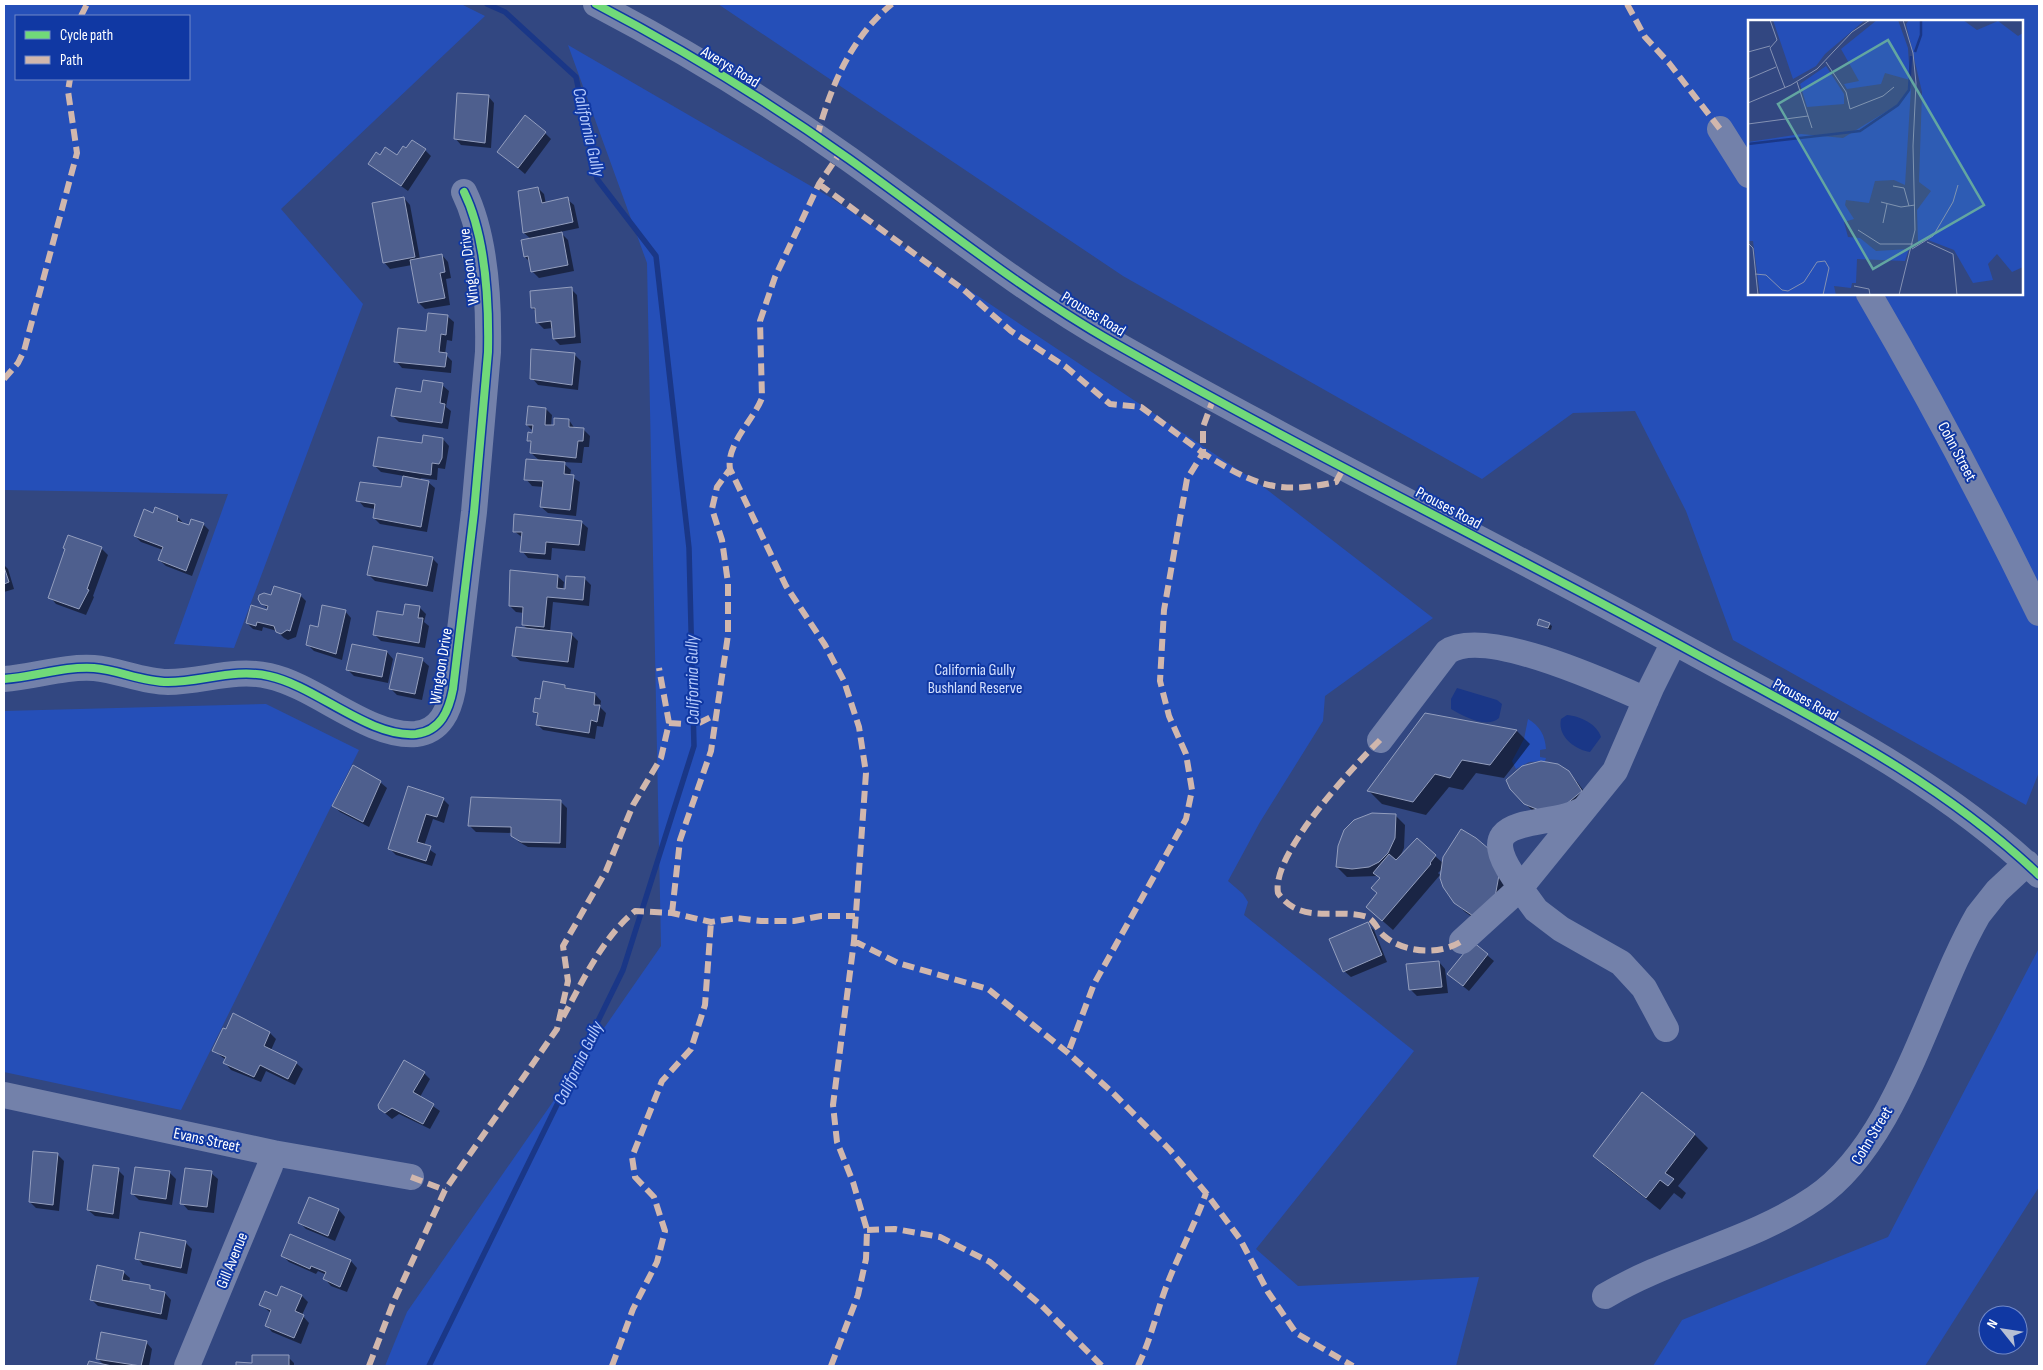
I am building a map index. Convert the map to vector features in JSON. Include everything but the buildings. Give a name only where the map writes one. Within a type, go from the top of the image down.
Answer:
[{"type":"street","name":"Averys Road","points":[[596,4],[728,79],[848,158]]},
{"type":"street","points":[[1720,130],[1748,173]]},
{"type":"street","name":"Prouses Road","points":[[848,158],[1020,282],[1112,341],[1674,642],[1877,754],[1983,824],[2033,869]]},
{"type":"street","name":"Wingoon Drive","points":[[4,679],[92,668],[159,682],[226,674],[256,674],[290,682],[392,731],[418,733],[436,726],[448,711],[454,688],[474,512],[488,352],[481,236],[464,192]]},
{"type":"street","name":"Cohn Street","points":[[1870,295],[1970,473],[2039,613]]},
{"type":"street","points":[[1462,941],[1521,887],[1615,771],[1674,642]]},
{"type":"street","points":[[1380,740],[1447,652],[1461,645],[1515,652],[1549,661],[1646,700]]},
{"type":"street","points":[[1587,806],[1567,817],[1515,826],[1505,834],[1502,842],[1502,852],[1510,870],[1536,910],[1561,929],[1621,963],[1644,988],[1666,1029]]},
{"type":"street","name":"Cohn Street","points":[[1605,1296],[1643,1275],[1793,1212],[1834,1185],[1851,1168],[1866,1147],[1892,1100],[1978,915],[1997,891],[2033,869]]},
{"type":"street","name":"Evans Street","points":[[4,1095],[272,1153],[411,1177]]},
{"type":"street","name":"Gill Avenue","points":[[187,1366],[270,1166],[272,1153]]},
{"type":"green space","points":[[4,4],[461,4],[485,16],[281,209],[363,304],[234,648],[174,644],[228,494],[4,490]]},
{"type":"green space","points":[[718,4],[2039,4],[2039,772],[2026,805],[1733,640],[1686,511],[1635,411],[1573,413],[1482,479],[1123,276]]},
{"type":"green space","name":"California Gully Bushland Reserve","points":[[568,45],[828,196],[1261,485],[1433,618],[1325,696],[1323,721],[1260,822],[1228,881],[1243,894],[1248,902],[1244,915],[1414,1051],[1256,1249],[1298,1286],[1479,1277],[1456,1366],[385,1366],[407,1312],[661,946],[647,263]]},
{"type":"green space","points":[[266,704],[359,750],[181,1110],[4,1072],[4,711]]},
{"type":"green space","points":[[1528,719],[1539,728],[1543,735],[1546,749],[1540,750],[1540,757],[1546,758],[1545,761],[1529,762],[1516,769],[1512,761],[1524,739]]},
{"type":"green space","points":[[2039,948],[2039,1187],[1925,1366],[1653,1366],[1682,1320],[1888,1237]]},
{"type":"shaded area","points":[[1457,688],[1497,700],[1502,704],[1499,718],[1494,721],[1482,722],[1468,718],[1451,709],[1451,699]]},
{"type":"shaded area","points":[[1567,715],[1587,722],[1599,732],[1601,737],[1590,752],[1573,745],[1564,736],[1560,725],[1561,719]]},
{"type":"waterway","name":"California Gully","points":[[429,1366],[623,970],[694,746],[689,548],[656,256],[597,179],[576,77],[505,12],[487,4]]},
{"type":"marked path","points":[[82,15],[87,4]]},
{"type":"marked path","points":[[817,137],[828,100],[844,64],[865,32],[892,4]]},
{"type":"marked path","points":[[1627,4],[1645,37],[1669,63],[1720,129]]},
{"type":"marked path","points":[[4,379],[18,363],[24,351],[77,153],[68,91],[70,80]]},
{"type":"marked path","points":[[831,1366],[858,1295],[866,1259],[867,1230],[853,1182],[837,1142],[833,1105],[854,941],[866,773],[859,727],[844,681],[825,645],[786,586],[730,469],[730,460],[736,442],[762,398],[760,321],[775,277],[819,184],[840,153]]},
{"type":"marked path","points":[[819,184],[964,290],[1011,331],[1066,367],[1110,404],[1141,407],[1203,453],[1187,479],[1164,610],[1160,681],[1169,716],[1186,754],[1192,790],[1186,819],[1094,984],[1068,1053]]},
{"type":"marked path","points":[[1214,397],[1203,427],[1203,453],[1237,473],[1267,484],[1281,487],[1298,487],[1336,482],[1344,467]]},
{"type":"marked path","points":[[672,913],[680,840],[711,751],[728,635],[728,583],[722,540],[712,509],[717,487],[730,469]]},
{"type":"marked path","points":[[369,1366],[393,1303],[445,1190],[557,1029],[568,981],[563,946],[606,871],[633,805],[661,758],[669,723],[659,668]]},
{"type":"marked path","points":[[699,723],[715,715]]},
{"type":"marked path","points":[[669,723],[684,724]]},
{"type":"marked path","points":[[1380,740],[1334,790],[1300,835],[1287,856],[1279,876],[1278,893],[1287,903],[1297,909],[1308,912],[1356,914],[1367,917],[1391,941],[1411,949],[1443,949],[1462,941]]},
{"type":"marked path","points":[[563,1017],[603,947],[623,922],[635,911],[672,913],[711,922],[737,918],[761,921],[794,921],[821,916],[855,916]]},
{"type":"marked path","points":[[612,1366],[633,1309],[657,1262],[665,1231],[654,1197],[635,1177],[632,1157],[662,1081],[691,1049],[705,1005],[711,922]]},
{"type":"marked path","points":[[854,941],[898,963],[988,989],[1068,1053],[1112,1092],[1170,1150],[1206,1193],[1240,1239],[1268,1292],[1296,1333],[1353,1366]]},
{"type":"marked path","points":[[411,1177],[445,1190]]},
{"type":"marked path","points":[[1138,1366],[1168,1282],[1206,1193]]},
{"type":"marked path","points":[[867,1230],[895,1229],[940,1237],[990,1262],[1042,1306],[1102,1366]]},
{"type":"cycle path","points":[[596,4],[694,58],[788,117],[1012,278],[1079,322],[1259,423],[1625,616],[1832,728],[1919,781],[1960,809],[2039,875]]},
{"type":"cycle path","points":[[4,679],[83,668],[103,669],[149,680],[168,682],[231,674],[256,674],[287,682],[361,720],[398,733],[416,734],[425,732],[438,724],[446,712],[453,689],[474,512],[488,352],[487,291],[482,249],[464,192]]}]
